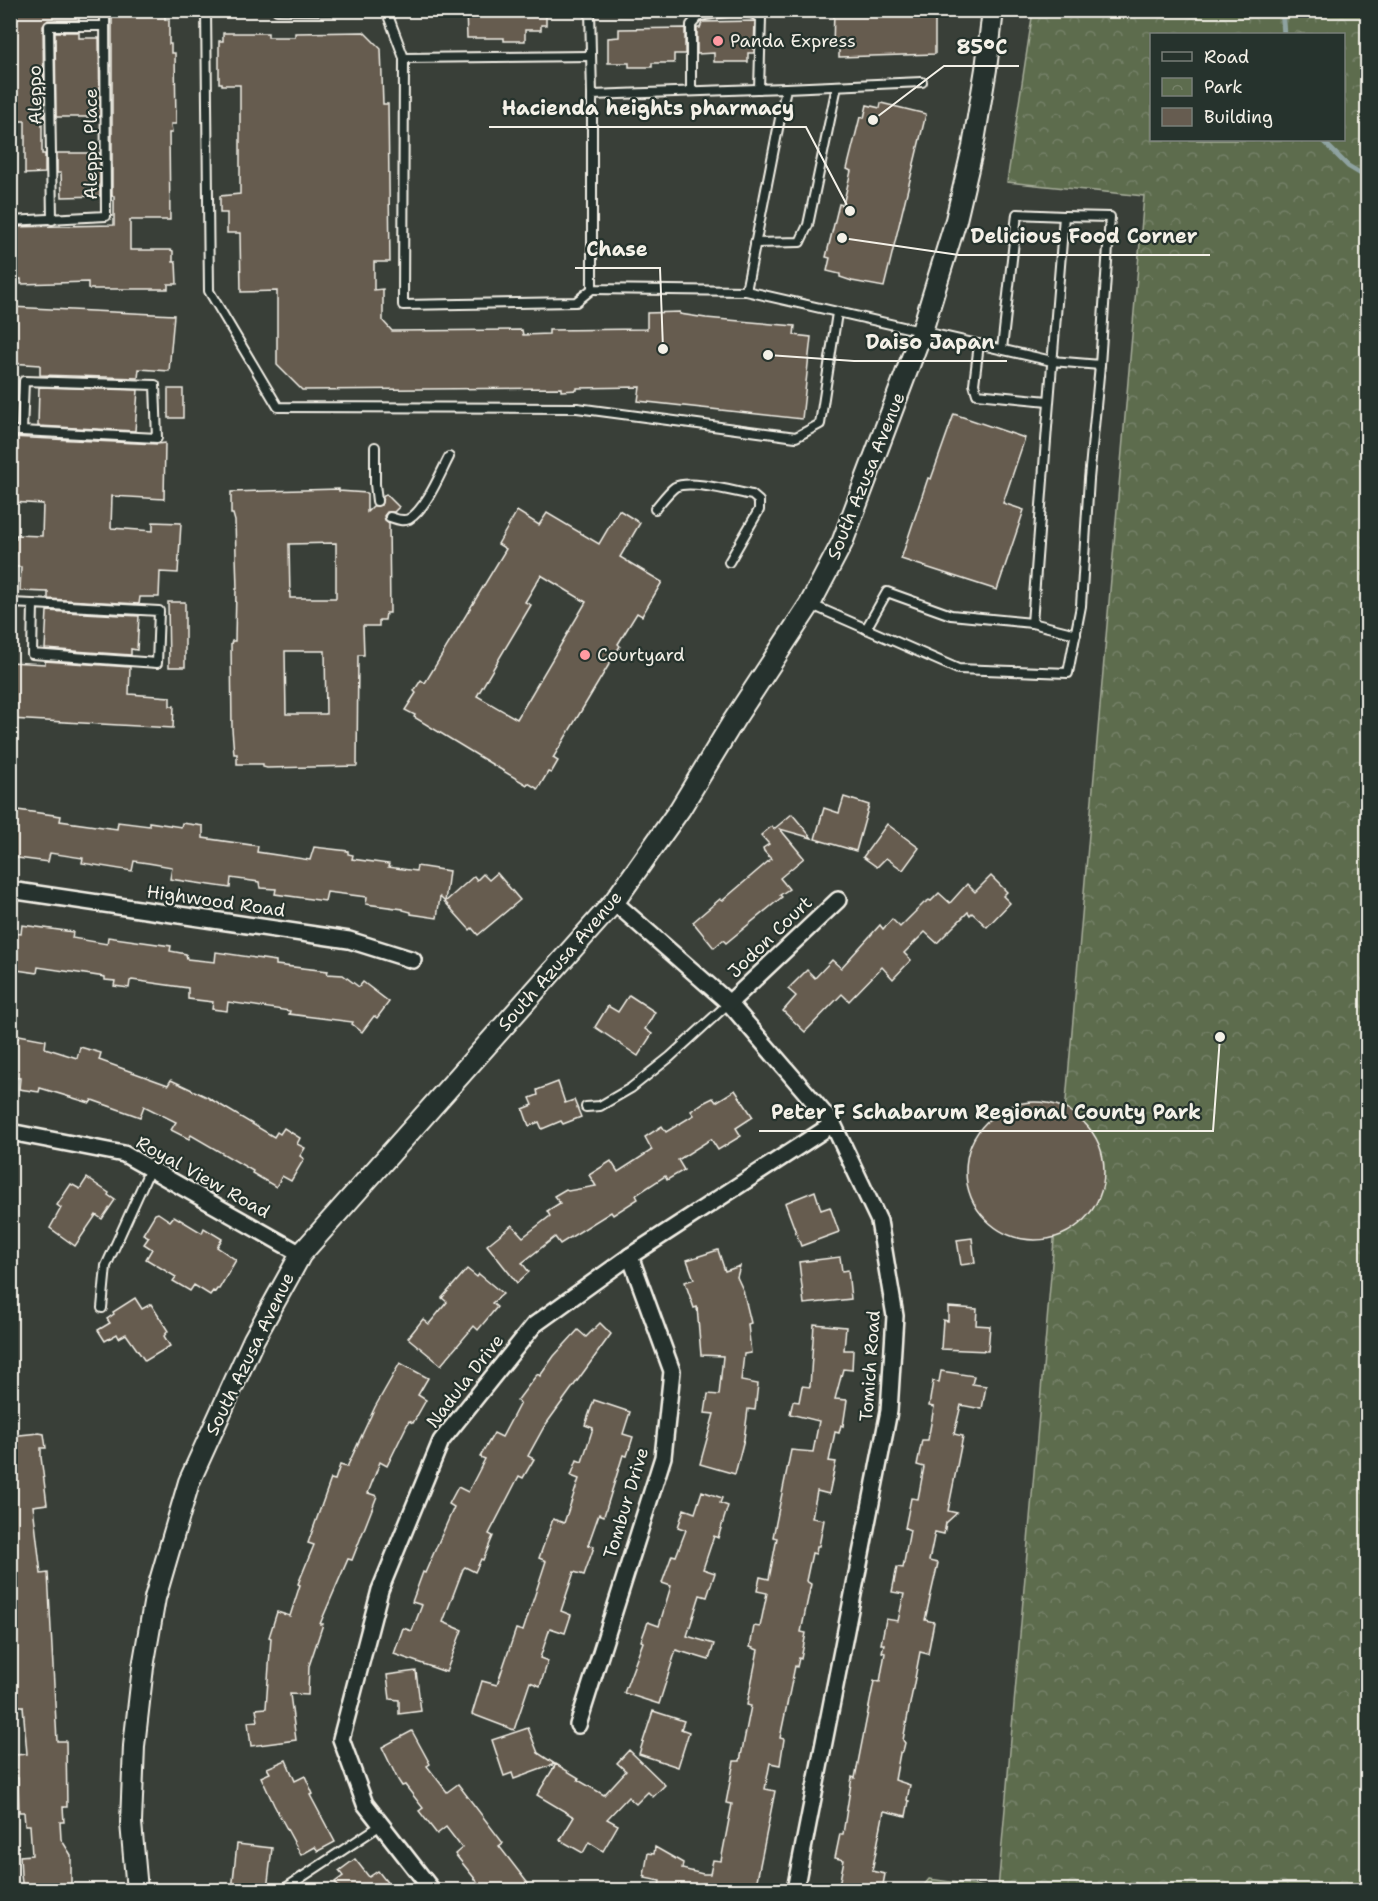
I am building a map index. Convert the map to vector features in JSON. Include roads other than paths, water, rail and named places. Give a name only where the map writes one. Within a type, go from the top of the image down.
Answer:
[{"type":"street","name":"South Azusa Avenue","points":[[136,1890],[132,1823],[134,1746],[142,1667],[155,1598],[189,1482],[254,1339],[301,1254],[614,902],[680,809],[734,720],[810,604],[842,543],[922,331],[956,220],[973,147],[993,10]]},
{"type":"street","name":"Highwood Road","points":[[10,890],[349,940],[413,960]]},
{"type":"street","name":"Jodon Court","points":[[729,1003],[838,900]]},
{"type":"street","name":"Tomich Road","points":[[614,902],[729,1003],[833,1124],[879,1221],[895,1316],[889,1411],[795,1890]]},
{"type":"street","name":"Nadula Drive","points":[[432,1890],[365,1804],[341,1739],[380,1590],[441,1441],[534,1325],[630,1256],[833,1124]]},
{"type":"street","name":"Royal View Road","points":[[10,1132],[124,1154],[301,1254]]},
{"type":"street","name":"Tombur Drive","points":[[578,1725],[663,1456],[672,1371],[630,1256]]},
{"type":"lane","name":"Aleppo Place","points":[[10,221],[106,216],[105,10]]},
{"type":"lane","points":[[206,10],[209,291],[278,407],[577,408],[796,437],[820,424],[837,313]]},
{"type":"lane","points":[[277,10],[386,11],[404,58],[404,305],[576,302],[592,290],[746,291],[1052,361],[1100,365]]},
{"type":"lane","points":[[590,10],[592,290]]},
{"type":"lane","points":[[691,91],[691,25],[699,16],[739,12],[756,14],[760,18],[759,89]]},
{"type":"lane","name":"Aleppo","points":[[52,220],[49,26],[105,26]]},
{"type":"lane","points":[[404,58],[591,56]]},
{"type":"lane","points":[[592,94],[922,82]]},
{"type":"lane","points":[[755,243],[800,242],[808,225],[837,86]]},
{"type":"lane","points":[[746,291],[786,88]]},
{"type":"lane","points":[[810,604],[958,669],[1068,673],[1081,606],[1110,217],[1017,214],[1002,349]]},
{"type":"lane","points":[[1032,623],[1064,216]]},
{"type":"lane","points":[[980,344],[974,384],[977,394],[1048,401]]},
{"type":"lane","points":[[10,431],[157,438],[155,386],[24,381],[22,431]]},
{"type":"lane","points":[[375,447],[377,501]]},
{"type":"lane","points":[[390,517],[401,521],[409,519],[418,510],[449,457]]},
{"type":"lane","points":[[655,508],[674,488],[682,485],[696,485],[752,495],[759,501],[759,510],[729,562]]},
{"type":"lane","points":[[866,630],[887,592],[951,615],[1032,623],[1076,634]]},
{"type":"lane","points":[[10,603],[33,604],[159,611],[157,663],[32,654],[33,604]]},
{"type":"lane","points":[[586,1107],[600,1106],[631,1088],[670,1057],[729,1003]]},
{"type":"lane","points":[[102,1308],[106,1266],[150,1168]]},
{"type":"lane","points":[[286,1887],[381,1825]]},
{"type":"waterway","points":[[1282,10],[1284,33]]},
{"type":"waterway","points":[[1323,141],[1348,166],[1368,178]]},
{"type":"place","name":"Panda Express","points":[[718,41]]},
{"type":"place","name":"85°C","points":[[873,120]]},
{"type":"place","name":"Hacienda heights pharmacy","points":[[850,211]]},
{"type":"place","name":"Delicious Food Corner","points":[[842,238]]},
{"type":"place","name":"Chase","points":[[663,349]]},
{"type":"place","name":"Daiso Japan","points":[[768,355]]},
{"type":"place","name":"Courtyard","points":[[585,655]]},
{"type":"place","name":"Peter F Schabarum Regional County Park","points":[[1220,1037]]}]
